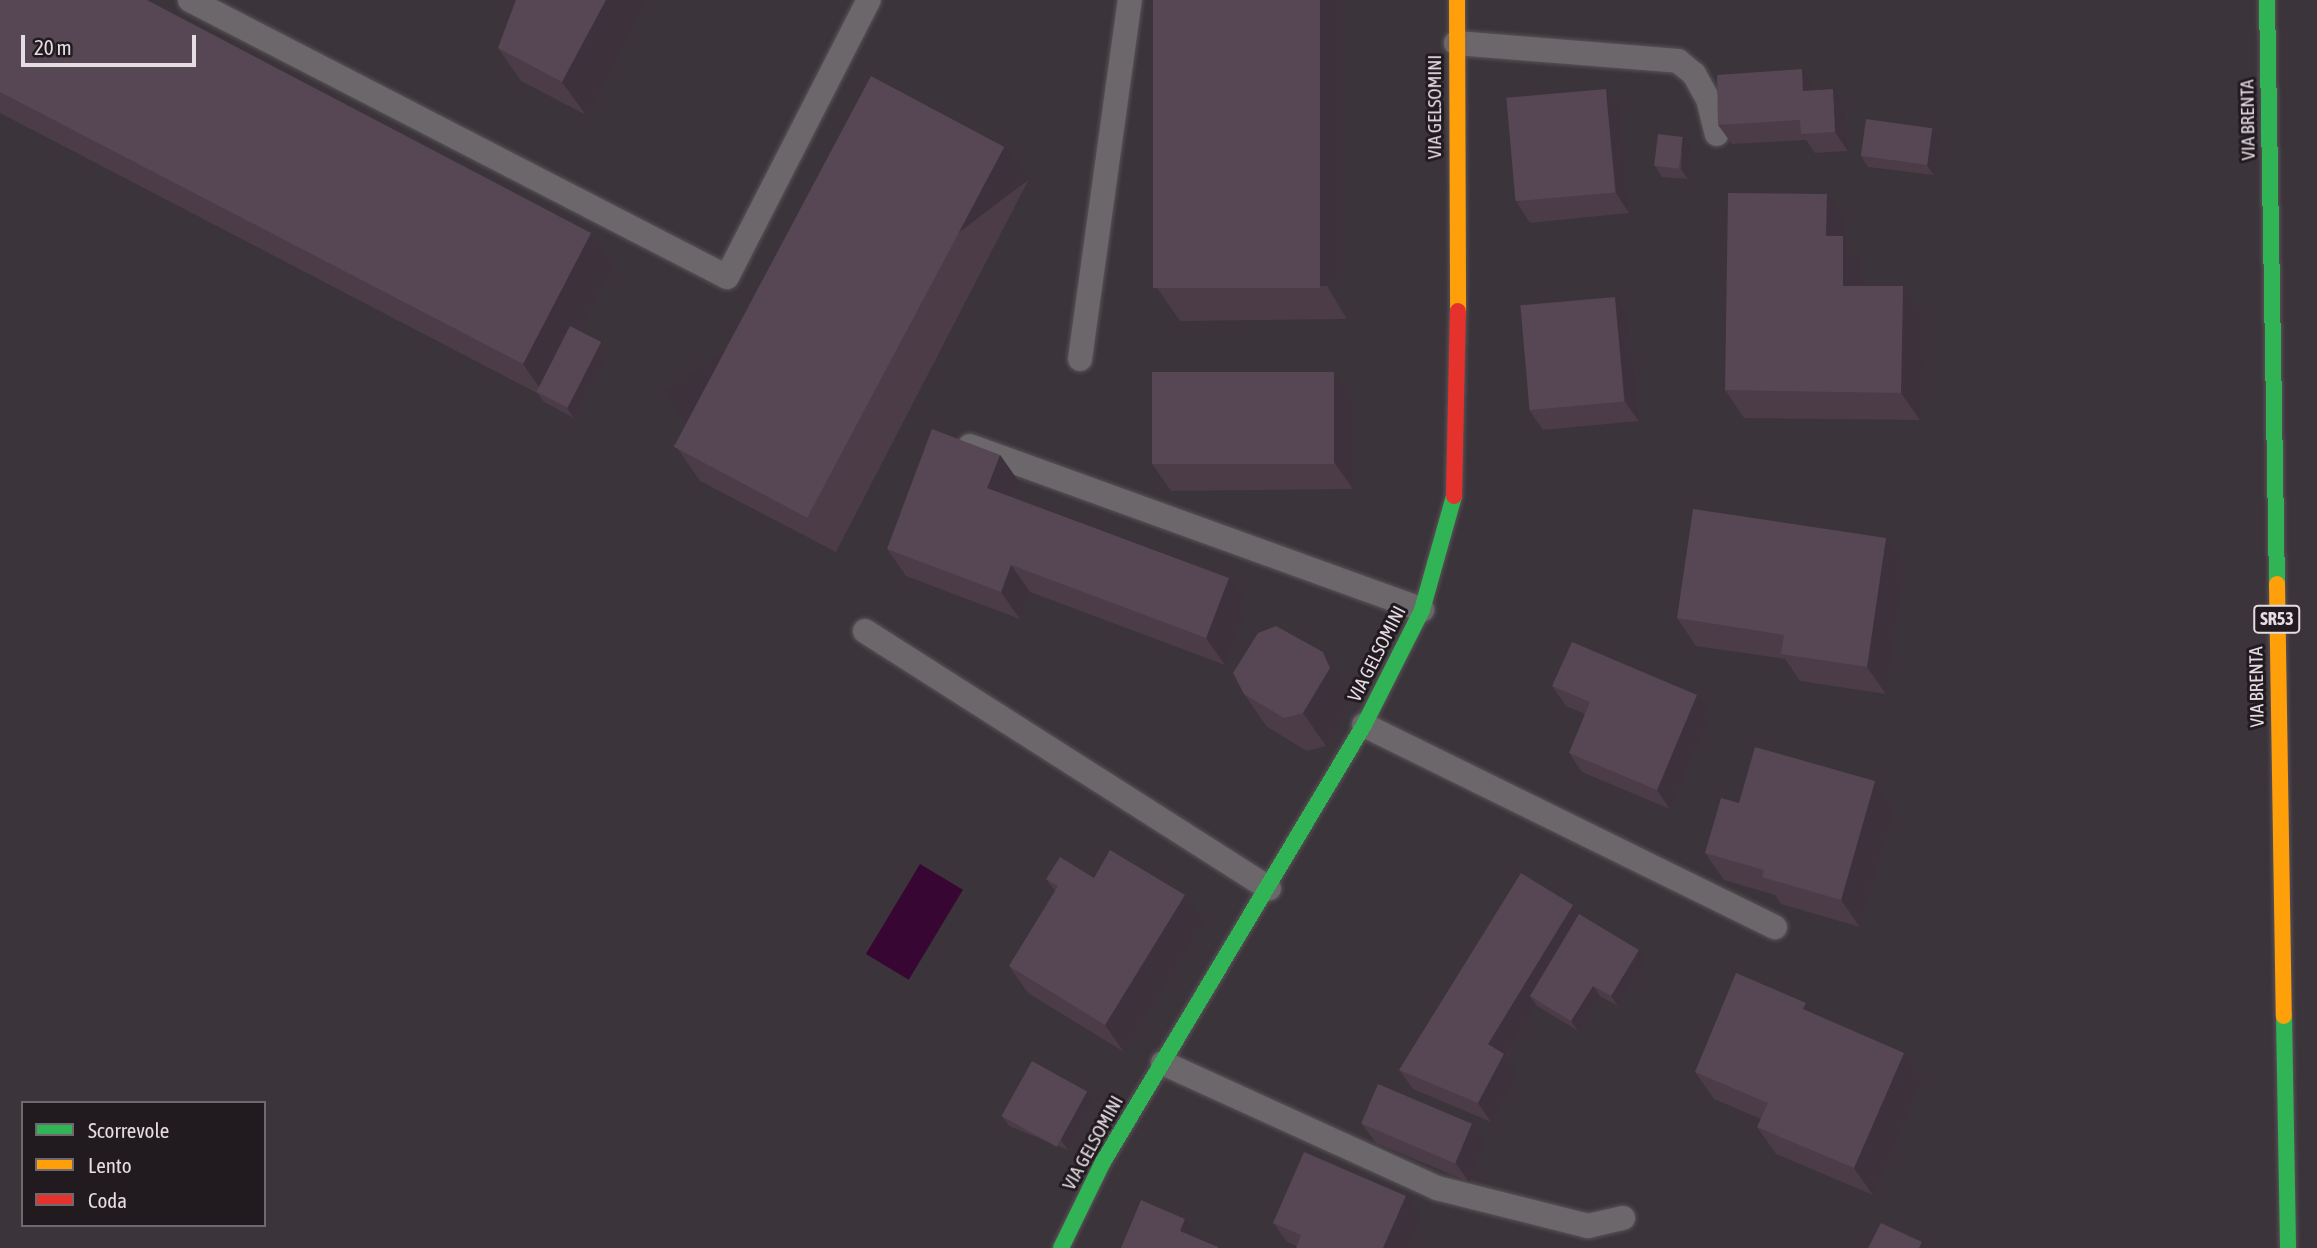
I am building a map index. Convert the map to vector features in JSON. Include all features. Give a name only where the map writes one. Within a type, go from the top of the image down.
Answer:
[{"type":"main road","name":"VIA GELSOMINI","points":[[1061,1248],[1103,1163],[1269,888],[1364,724],[1422,610],[1453,505],[1458,450],[1457,0]]},
{"type":"main road","name":"VIA BRENTA","points":[[2267,0],[2288,1248]]},
{"type":"lane","points":[[190,0],[727,277],[869,0]]},
{"type":"lane","points":[[1080,359],[1127,2]]},
{"type":"lane","points":[[1456,43],[1678,61],[1693,74],[1708,99],[1717,134]]},
{"type":"lane","points":[[953,440],[1422,610]]},
{"type":"lane","points":[[865,631],[1269,888]]},
{"type":"lane","points":[[1364,724],[1775,927]]},
{"type":"lane","points":[[1163,1063],[1437,1188],[1588,1226],[1623,1218]]},
{"type":"shaded area","points":[[920,864],[963,890],[909,980],[866,954]]},
{"type":"building","points":[[0,0],[147,0],[591,233],[523,364],[0,92]]},
{"type":"building","points":[[516,0],[606,0],[562,82],[498,48]]},
{"type":"building","points":[[1153,0],[1320,0],[1320,288],[1153,288]]},
{"type":"building","points":[[1802,69],[1803,91],[1833,89],[1835,132],[1801,134],[1800,120],[1718,125],[1717,75]]},
{"type":"building","points":[[871,76],[1004,147],[807,518],[674,447]]},
{"type":"building","points":[[1606,89],[1615,193],[1515,201],[1506,98]]},
{"type":"building","points":[[1866,119],[1932,128],[1927,165],[1861,156]]},
{"type":"building","points":[[1658,134],[1683,137],[1679,169],[1654,166]]},
{"type":"building","points":[[1728,193],[1827,194],[1826,236],[1843,236],[1843,286],[1903,286],[1901,393],[1725,390]]},
{"type":"building","points":[[1615,297],[1624,402],[1530,410],[1520,305]]},
{"type":"building","points":[[570,326],[601,342],[568,408],[536,392]]},
{"type":"building","points":[[1152,372],[1334,372],[1334,464],[1152,464]]},
{"type":"building","points":[[932,429],[1000,455],[987,488],[1229,578],[1206,638],[1011,565],[1001,592],[887,549]]},
{"type":"building","points":[[1693,509],[1886,538],[1867,667],[1781,654],[1784,635],[1677,618]]},
{"type":"building","points":[[1276,626],[1323,652],[1330,668],[1303,713],[1284,718],[1244,694],[1233,673],[1258,633]]},
{"type":"building","points":[[1572,642],[1697,695],[1657,790],[1569,753],[1590,702],[1552,686]]},
{"type":"building","points":[[1755,747],[1875,781],[1841,900],[1762,877],[1764,870],[1705,853],[1721,798],[1739,803]]},
{"type":"building","points":[[1110,850],[1185,895],[1105,1025],[1009,966],[1058,886],[1046,879],[1060,857],[1094,878]]},
{"type":"building","points":[[1521,873],[1573,905],[1488,1044],[1504,1054],[1478,1103],[1399,1070]]},
{"type":"building","points":[[1579,914],[1639,950],[1611,996],[1593,986],[1571,1021],[1530,996]]},
{"type":"building","points":[[1736,973],[1806,1003],[1803,1009],[1904,1053],[1854,1168],[1757,1127],[1768,1103],[1695,1072]]},
{"type":"building","points":[[1032,1061],[1087,1092],[1057,1147],[1001,1116]]},
{"type":"building","points":[[1378,1084],[1472,1124],[1455,1163],[1361,1124]]},
{"type":"building","points":[[1304,1152],[1406,1196],[1383,1248],[1296,1248],[1301,1235],[1273,1223]]},
{"type":"building","points":[[1141,1200],[1185,1219],[1180,1231],[1218,1248],[1121,1248]]},
{"type":"building","points":[[1881,1223],[1922,1242],[1919,1248],[1868,1248]]},
{"type":"traffic: fast","points":[[2267,0],[2277,584]]},
{"type":"traffic: fast","points":[[1061,1248],[1103,1162],[1364,725],[1422,610],[1454,496]]},
{"type":"traffic: fast","points":[[2284,1016],[2288,1248]]},
{"type":"traffic: slow","points":[[1457,0],[1458,311]]},
{"type":"traffic: slow","points":[[2277,584],[2284,1016]]},
{"type":"traffic: jam","points":[[1454,496],[1458,311]]}]
